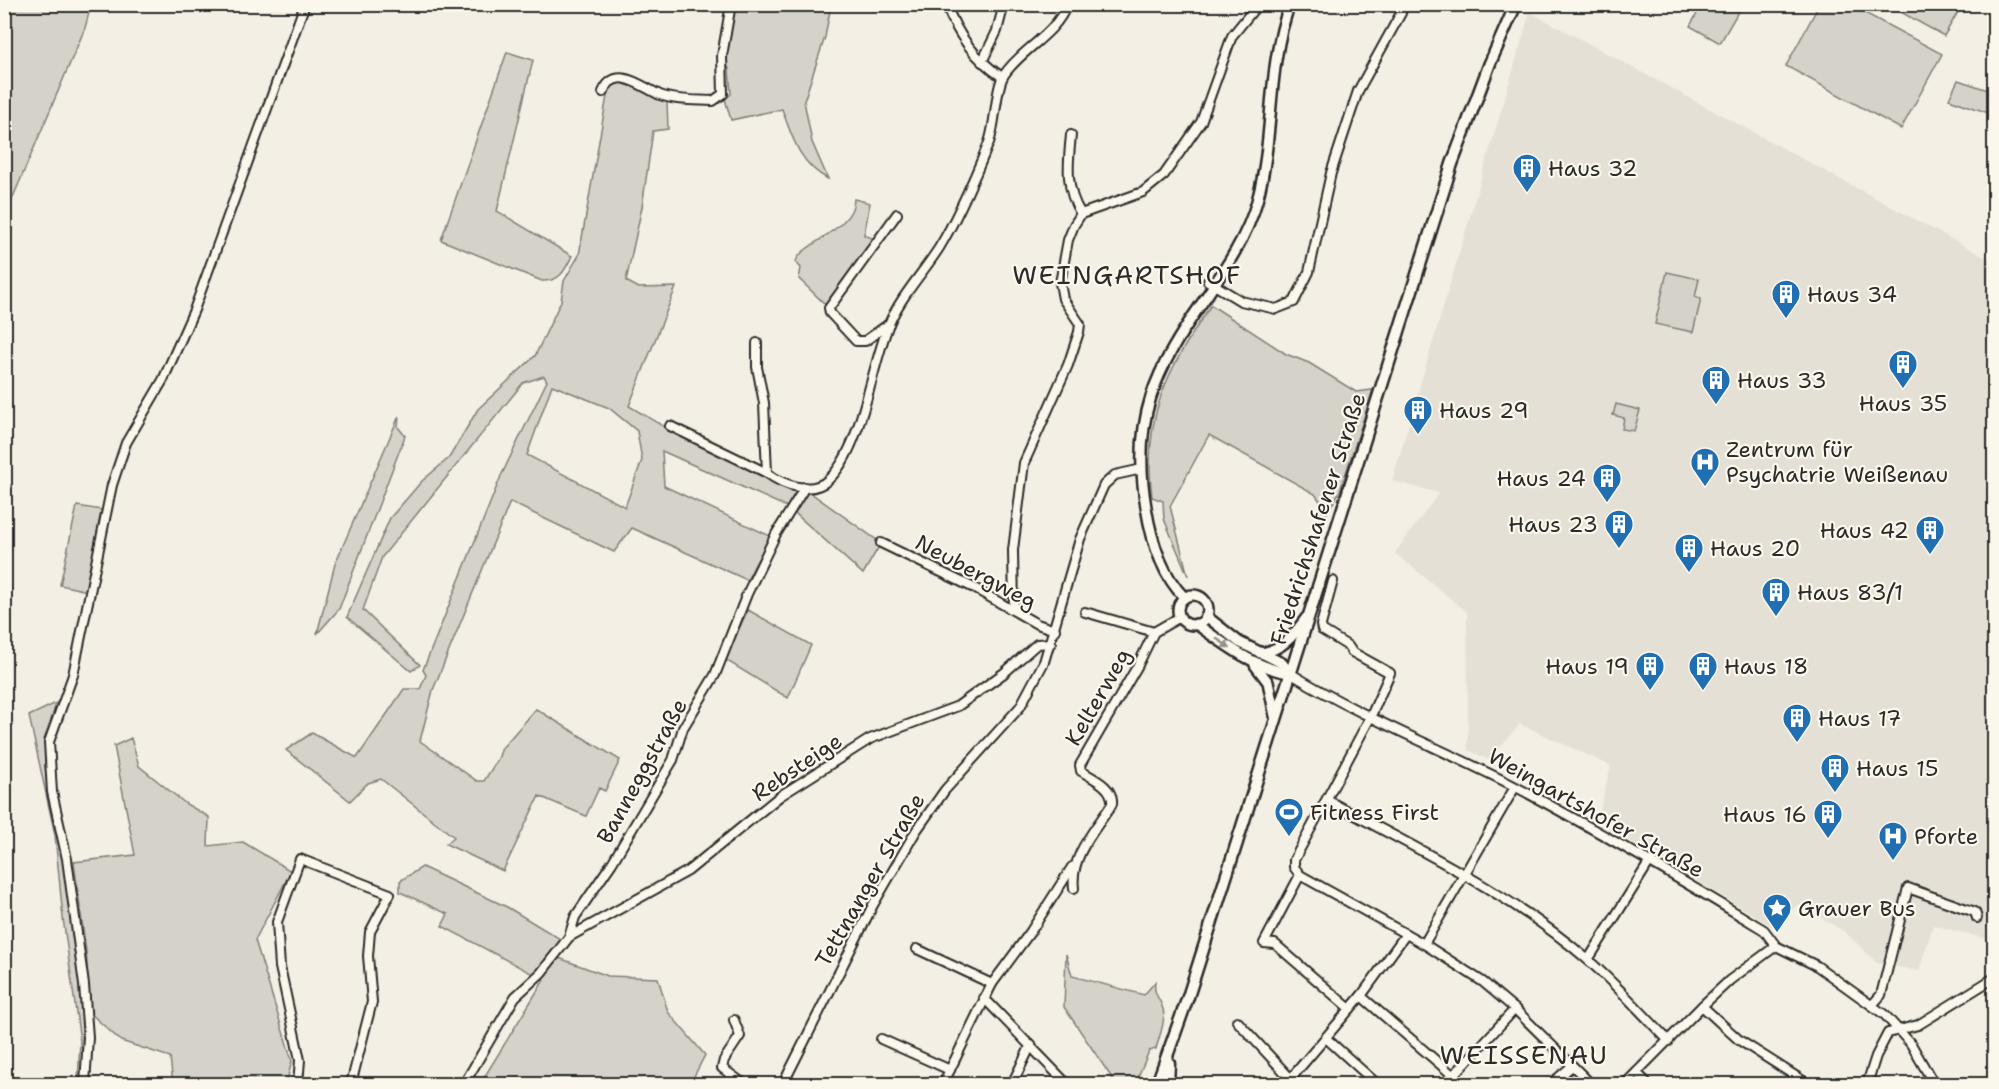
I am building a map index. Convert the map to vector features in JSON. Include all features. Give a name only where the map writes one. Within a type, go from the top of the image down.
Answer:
[{"type":"main road","name":"Friedrichshafener Straße","points":[[1157,1084],[1171,1050],[1275,716],[1452,164],[1490,63],[1516,4]]},
{"type":"main road","name":"Friedrichshafener Straße","points":[[1167,1084],[1171,1050]]},
{"type":"street","points":[[85,1084],[88,1037],[84,985],[67,859],[52,792],[49,742],[73,675],[112,485],[126,443],[162,380],[194,310],[305,4]]},
{"type":"street","points":[[603,92],[608,83],[630,78],[661,95],[713,101],[723,94],[722,56],[731,4]]},
{"type":"street","points":[[946,4],[955,28],[982,62],[1002,77]]},
{"type":"street","points":[[982,62],[997,31],[1004,4]]},
{"type":"street","points":[[670,426],[767,473],[778,481],[805,488],[824,484],[832,477],[852,447],[890,323],[940,246],[988,145],[1002,77],[1058,21],[1067,4]]},
{"type":"street","points":[[1014,610],[1014,535],[1024,463],[1068,365],[1079,332],[1080,324],[1063,299],[1060,283],[1068,240],[1081,214],[1143,192],[1164,175],[1201,122],[1232,36],[1258,4]]},
{"type":"street","points":[[1184,597],[1169,577],[1158,554],[1148,519],[1142,469],[1143,433],[1152,388],[1171,349],[1211,283],[1239,245],[1257,200],[1266,153],[1275,64],[1290,4]]},
{"type":"street","points":[[1211,283],[1241,301],[1276,309],[1294,302],[1309,272],[1331,173],[1358,91],[1401,13],[1402,4]]},
{"type":"street","points":[[1071,135],[1068,163],[1070,191],[1081,214]]},
{"type":"street","points":[[890,323],[865,341],[856,341],[830,313],[829,308],[897,214]]},
{"type":"street","points":[[757,344],[757,367],[764,403],[767,473]]},
{"type":"street","name":"Tettnanger Straße","points":[[783,1084],[873,904],[916,831],[945,790],[1020,707],[1051,643],[1080,539],[1104,485],[1115,476],[1142,469]]},
{"type":"street","name":"Banneggstraße","points":[[464,1084],[515,997],[541,973],[568,937],[575,917],[612,863],[673,760],[683,729],[715,675],[747,594],[776,534],[805,488]]},
{"type":"street","name":"Neubergweg","points":[[881,543],[1014,610],[1037,624],[1055,630]]},
{"type":"street","points":[[1334,581],[1321,625],[1322,630],[1348,646],[1352,652],[1390,673],[1371,716],[1294,860],[1294,867],[1300,875],[1424,944],[1483,982],[1515,1009],[1591,1084]]},
{"type":"street","points":[[1184,597],[1194,595],[1203,599],[1207,607],[1206,616],[1196,624]]},
{"type":"street","points":[[1184,597],[1178,608],[1180,617],[1185,622],[1196,624],[1254,657],[1268,682],[1275,716]]},
{"type":"street","name":"Kelterweg","points":[[1085,612],[1154,632]]},
{"type":"street","points":[[1206,616],[1273,671],[1290,673]]},
{"type":"street","points":[[1254,657],[1283,646],[1308,616]]},
{"type":"street","name":"Kelterweg","points":[[943,1084],[984,998],[1031,931],[1112,804],[1113,796],[1109,789],[1081,771],[1080,765],[1138,665],[1154,632],[1180,617]]},
{"type":"street","name":"Rebsteige","points":[[568,937],[688,871],[780,796],[870,739],[958,706],[1037,644],[1051,643]]},
{"type":"street","name":"Weingartshofer Straße","points":[[1290,673],[1515,787],[1650,861],[1764,930],[1776,946],[1817,966],[1873,1004],[1911,1044],[1934,1084]]},
{"type":"street","points":[[1424,944],[1515,787]]},
{"type":"street","points":[[1327,800],[1465,875],[1528,915],[1588,960],[1669,1041]]},
{"type":"street","points":[[298,1084],[300,1060],[280,967],[277,922],[300,859],[390,894],[370,932],[368,956],[372,1002],[351,1084]]},
{"type":"street","points":[[1588,960],[1650,861]]},
{"type":"street","points":[[1074,863],[1074,888]]},
{"type":"street","points":[[1300,875],[1264,943],[1275,944],[1350,1009]]},
{"type":"street","points":[[1873,1004],[1881,995],[1908,888],[1943,903],[1975,912],[1977,918]]},
{"type":"street","points":[[1238,1022],[1289,1082],[1361,996],[1406,934]]},
{"type":"street","points":[[1625,1084],[1730,980],[1776,946]]},
{"type":"street","points":[[917,949],[993,984]]},
{"type":"street","points":[[1867,1084],[1876,1056],[1888,1033],[1918,1025],[1995,978]]},
{"type":"street","points":[[1361,996],[1463,1084]]},
{"type":"street","points":[[984,998],[1031,1045],[1058,1081],[1067,1084]]},
{"type":"street","points":[[1702,1006],[1739,1040],[1808,1084]]},
{"type":"street","points":[[1454,1075],[1515,1009]]},
{"type":"street","points":[[734,1020],[740,1036],[724,1059],[722,1068],[744,1084]]},
{"type":"street","points":[[881,1039],[950,1070]]},
{"type":"street","points":[[1327,1039],[1377,1084]]},
{"type":"street","points":[[1012,1084],[1031,1045]]},
{"type":"street","points":[[1551,1084],[1572,1066]]},
{"type":"street","points":[[1637,1073],[1648,1084]]},
{"type":"shaded area","points":[[5,4],[91,5],[85,28],[8,209],[4,207]]},
{"type":"shaded area","points":[[735,5],[831,5],[825,37],[804,101],[812,142],[828,179],[810,166],[798,149],[782,109],[731,120],[725,99],[731,94],[729,69],[722,56]]},
{"type":"shaded area","points":[[1702,5],[1742,5],[1720,43],[1690,26]]},
{"type":"shaded area","points":[[1819,5],[1850,5],[1942,54],[1901,129],[1786,66]]},
{"type":"shaded area","points":[[1888,5],[1962,5],[1944,36]]},
{"type":"shaded area","name":"Zentrum für Psychatrie Weißenau","points":[[1530,12],[1994,262],[1994,820],[1991,835],[1994,837],[1994,941],[1933,925],[1919,971],[1877,963],[1846,933],[1799,904],[1772,926],[1597,821],[1611,766],[1520,724],[1489,760],[1468,750],[1467,612],[1395,553],[1439,493],[1392,481]]},
{"type":"shaded area","points":[[507,52],[533,60],[497,211],[572,256],[561,274],[548,281],[542,281],[441,240]]},
{"type":"shaded area","points":[[1958,80],[1994,92],[1994,115],[1949,99]]},
{"type":"shaded area","points":[[623,82],[667,102],[668,129],[653,131],[642,207],[626,281],[639,288],[676,287],[629,406],[668,429],[791,491],[808,491],[881,543],[863,574],[789,508],[662,451],[664,486],[770,536],[747,580],[632,528],[614,552],[510,502],[433,690],[420,741],[477,781],[484,781],[502,748],[536,709],[620,760],[605,791],[599,788],[586,816],[539,796],[503,871],[446,844],[454,837],[381,779],[368,783],[350,801],[286,750],[312,733],[357,758],[404,689],[420,689],[426,675],[423,670],[501,476],[547,381],[544,376],[523,383],[382,557],[363,610],[420,665],[411,671],[347,617],[390,518],[422,481],[449,458],[478,409],[535,356],[561,301],[564,281],[579,255],[608,90],[615,83]],"holes":[[[552,385],[609,408],[637,431],[642,460],[625,507],[527,455]]]},
{"type":"shaded area","points":[[854,199],[870,203],[864,235],[875,239],[841,283],[827,306],[799,279],[801,268],[796,262],[806,249],[845,220],[852,210]]},
{"type":"shaded area","points":[[1667,272],[1699,279],[1695,297],[1701,299],[1693,332],[1655,324]]},
{"type":"shaded area","points":[[1211,305],[1286,354],[1309,363],[1356,392],[1373,390],[1340,491],[1321,523],[1320,501],[1315,494],[1209,435],[1170,506],[1188,576],[1164,519],[1163,501],[1152,497],[1151,442],[1161,395],[1170,373]]},
{"type":"shaded area","points":[[1616,404],[1640,410],[1634,431],[1622,429],[1624,418],[1613,415]]},
{"type":"shaded area","points":[[399,416],[398,427],[405,436],[339,609],[317,634],[335,564]]},
{"type":"shaded area","points":[[77,506],[102,510],[88,591],[60,585]]},
{"type":"shaded area","points":[[748,610],[811,645],[788,698],[724,659]]},
{"type":"shaded area","points":[[56,703],[47,739],[45,767],[65,854],[78,950],[82,1003],[81,1084],[78,1084],[80,1041],[63,918],[55,835],[29,716]]},
{"type":"shaded area","points":[[131,738],[139,766],[186,804],[209,817],[208,846],[243,842],[291,871],[255,940],[292,1061],[286,1084],[173,1084],[170,1057],[121,1041],[91,1014],[86,951],[74,862],[135,855],[114,746]]},
{"type":"shaded area","points":[[422,867],[507,907],[562,940],[556,957],[608,976],[658,978],[668,1012],[705,1055],[690,1084],[480,1084],[544,980],[442,926],[448,914],[400,892],[400,881]]},
{"type":"shaded area","points":[[1066,954],[1072,976],[1144,995],[1155,982],[1156,993],[1164,1014],[1163,1024],[1156,1049],[1149,1051],[1135,1084],[1116,1084],[1064,1007]]},
{"type":"place","name":"Haus 32","points":[[1527,194]]},
{"type":"place","name":"Haus 34","points":[[1786,320]]},
{"type":"place","name":"Haus 35","points":[[1903,390]]},
{"type":"place","name":"Haus 33","points":[[1716,406]]},
{"type":"place","name":"Haus 29","points":[[1418,436]]},
{"type":"place","name":"Zentrum für Psychatrie Weißenau","points":[[1705,488]]},
{"type":"place","name":"Haus 24","points":[[1607,504]]},
{"type":"place","name":"Haus 23","points":[[1619,550]]},
{"type":"place","name":"Haus 42","points":[[1930,556]]},
{"type":"place","name":"Haus 20","points":[[1689,574]]},
{"type":"place","name":"Haus 83/1","points":[[1776,618]]},
{"type":"place","name":"Haus 19","points":[[1650,692]]},
{"type":"place","name":"Haus 18","points":[[1703,692]]},
{"type":"place","name":"Haus 17","points":[[1797,744]]},
{"type":"place","name":"Haus 15","points":[[1835,794]]},
{"type":"place","name":"Fitness First","points":[[1289,838]]},
{"type":"place","name":"Haus 16","points":[[1828,840]]},
{"type":"place","name":"Pforte","points":[[1893,862]]},
{"type":"place","name":"Grauer Bus","points":[[1777,934]]},
{"type":"district","name":"WEINGARTSHOF","points":[[1127,274]]},
{"type":"district","name":"WEISSENAU","points":[[1524,1054]]}]
